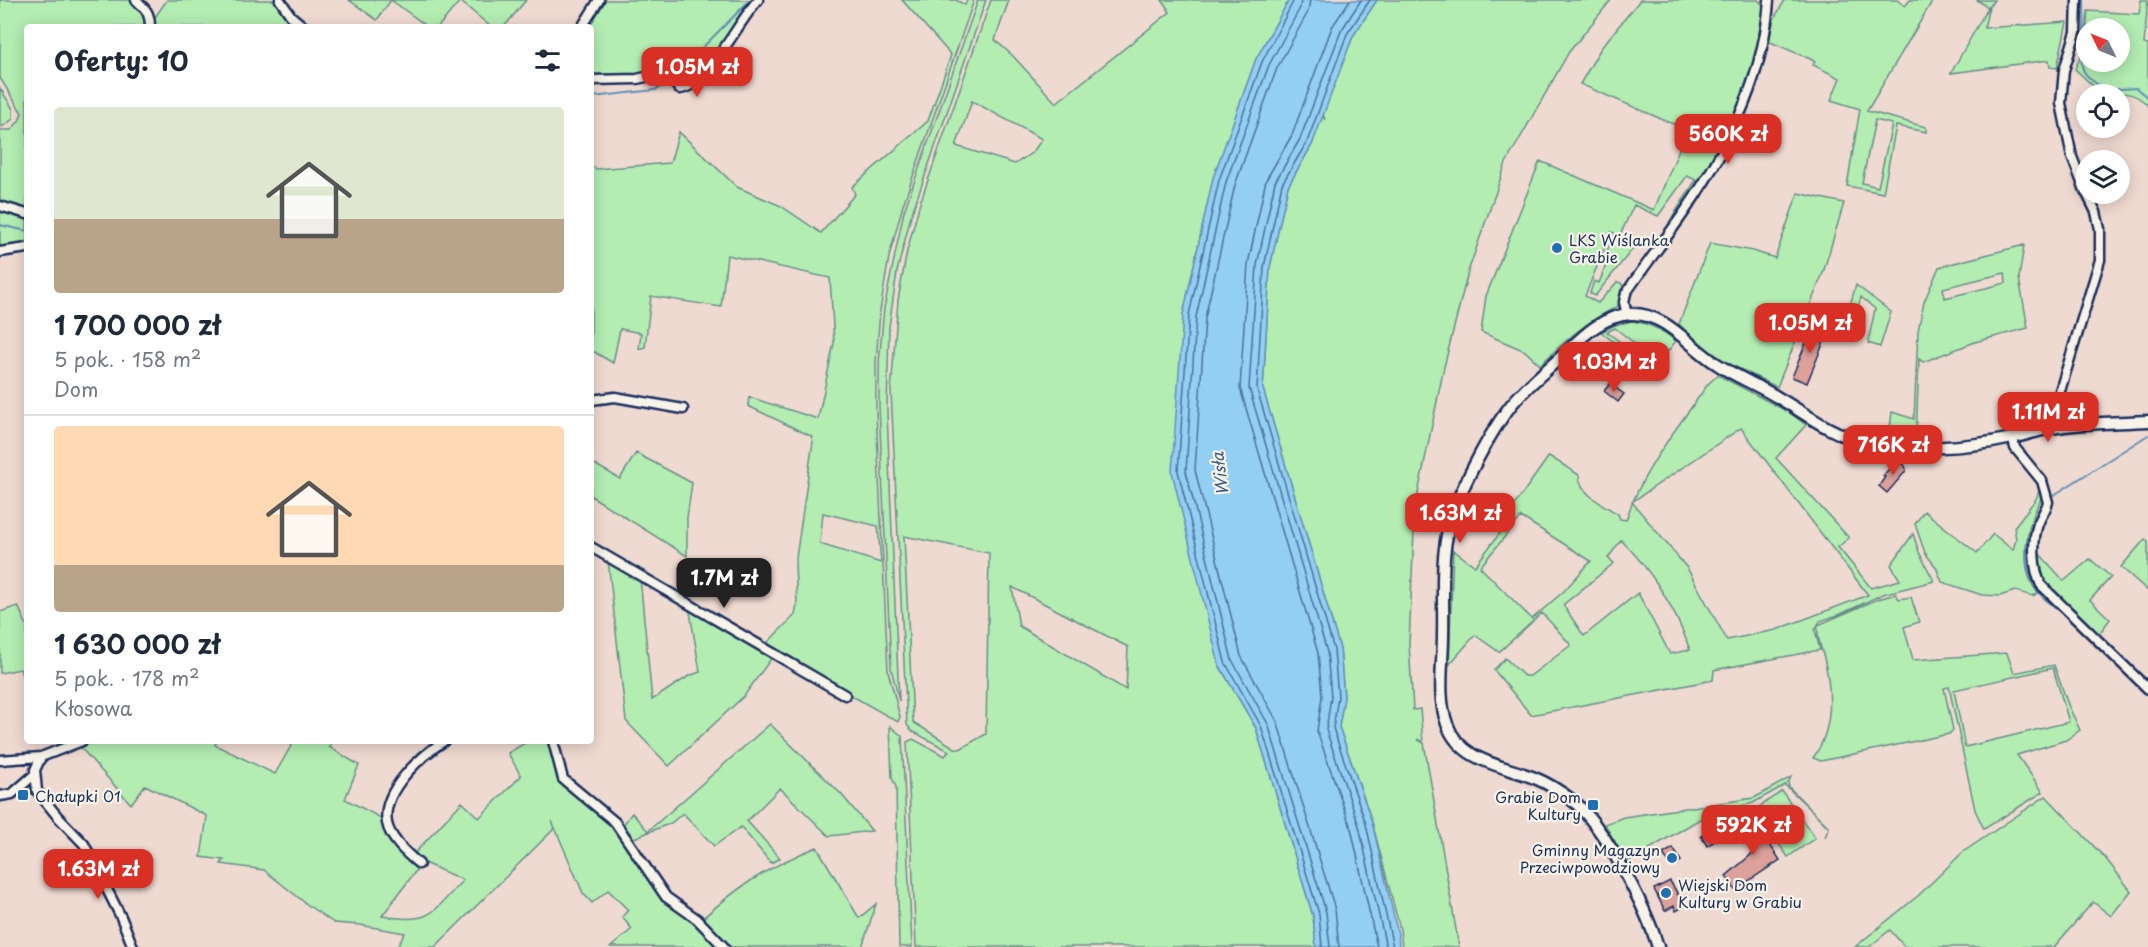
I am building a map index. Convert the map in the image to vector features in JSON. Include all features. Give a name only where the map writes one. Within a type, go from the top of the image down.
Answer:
[{"type":"street","points":[[136,0],[147,10],[150,24]]},
{"type":"street","points":[[280,0],[291,16],[300,24]]},
{"type":"street","points":[[584,24],[599,0]]},
{"type":"street","points":[[594,80],[637,79],[663,73],[668,75],[680,89],[687,89],[702,80],[758,0]]},
{"type":"street","points":[[1627,315],[1624,302],[1626,293],[1692,201],[1738,118],[1759,64],[1769,0]]},
{"type":"street","points":[[2076,167],[2061,103],[2064,70],[2076,32],[2077,0]]},
{"type":"street","points":[[2051,428],[2052,417],[2100,260],[2101,240],[2097,217],[2092,204]]},
{"type":"street","points":[[0,206],[24,213]]},
{"type":"street","points":[[0,252],[24,248]]},
{"type":"street","points":[[1658,947],[1648,921],[1614,855],[1589,816],[1570,798],[1540,780],[1486,762],[1467,752],[1450,732],[1443,705],[1444,558],[1449,527],[1462,493],[1496,427],[1522,392],[1594,328],[1607,320],[1627,315],[1647,316],[1662,322],[1718,365],[1777,396],[1821,424],[1852,439],[1882,445],[1977,444],[2051,428],[2148,421]]},
{"type":"street","points":[[594,400],[615,397],[683,409]]},
{"type":"street","points":[[2013,438],[2015,448],[2042,481],[2048,502],[2038,525],[2035,539],[2036,566],[2041,585],[2148,689]]},
{"type":"street","points":[[594,549],[845,695]]},
{"type":"street","points":[[0,760],[41,757],[73,744]]},
{"type":"street","points":[[419,864],[392,835],[387,822],[388,811],[391,797],[409,770],[440,744]]},
{"type":"street","points":[[554,744],[563,779],[615,822],[666,897],[697,919],[724,947]]},
{"type":"street","points":[[0,796],[12,794],[34,775],[41,757]]},
{"type":"street","points":[[34,775],[37,791],[58,818],[84,844],[122,917],[132,947]]},
{"type":"green space","points":[[0,0],[132,0],[145,12],[146,24],[24,24],[24,210],[0,202],[0,130],[11,130],[19,121],[22,113],[0,78]]},
{"type":"green space","points":[[167,0],[276,0],[292,24],[153,24],[153,20]]},
{"type":"green space","points":[[349,0],[391,0],[377,20]]},
{"type":"green space","points":[[391,0],[526,0],[506,24],[487,24],[460,1],[441,24],[424,24]]},
{"type":"green space","points":[[603,0],[755,0],[704,74],[681,88],[670,73],[659,69],[640,76],[594,78],[594,24],[587,24]]},
{"type":"green space","points":[[902,0],[956,0],[965,5],[967,0],[974,0],[903,205],[889,257],[880,311],[876,362],[876,410],[888,671],[900,717],[898,722],[764,646],[795,615],[797,604],[795,565],[813,441],[811,436],[748,406],[749,397],[818,419],[834,343],[830,278],[727,255],[721,307],[651,296],[645,347],[639,349],[641,333],[620,329],[613,363],[594,352],[594,167],[596,169],[670,163],[679,132],[737,187],[781,206],[821,233],[855,194],[852,187],[928,121],[951,55]],"holes":[[[823,513],[878,526],[881,563],[820,544]]]},
{"type":"green space","points":[[978,0],[986,0],[911,216],[897,272],[889,327],[887,412],[899,701],[891,668],[879,407],[879,363],[884,308],[904,211]]},
{"type":"green space","points":[[991,0],[1009,0],[995,40],[1013,56],[1056,103],[1170,12],[1162,0],[1289,0],[1256,59],[1213,179],[1183,315],[1219,665],[1256,728],[1313,916],[1316,947],[916,947],[907,742],[913,739],[945,756],[949,751],[912,731],[907,725],[891,391],[898,300],[907,251],[919,206]],"holes":[[[972,101],[1042,139],[1033,152],[1015,164],[956,146]],[[904,536],[989,553],[986,734],[960,749],[913,722]],[[1012,587],[1128,647],[1126,690],[1019,626]]]},
{"type":"green space","points":[[1377,0],[1611,0],[1569,52],[1506,163],[1468,272],[1444,367],[1415,508],[1409,644],[1413,710],[1420,709],[1423,742],[1417,739],[1424,743],[1459,947],[1402,947],[1400,929],[1372,822],[1339,727],[1344,697],[1340,649],[1263,389],[1270,267],[1288,186],[1312,145],[1322,114],[1325,120],[1323,114],[1353,36]]},
{"type":"green space","points":[[1640,0],[1758,0],[1765,7],[1761,43],[1754,69],[1724,140],[1673,225],[1669,222],[1696,180],[1687,176],[1658,216],[1634,205],[1620,235],[1611,232],[1585,296],[1598,303],[1617,282],[1621,283],[1625,290],[1617,307],[1585,325],[1540,365],[1525,351],[1481,332],[1486,296],[1540,161],[1654,210],[1687,130],[1580,84],[1601,48]]},
{"type":"green space","points":[[1785,0],[1897,0],[1905,6],[1910,0],[1933,0],[1867,111],[1926,127],[1926,132],[1896,126],[1883,193],[1847,186],[1860,109],[1831,100],[1840,78],[1813,65],[1815,61],[1768,41],[1775,17]],"holes":[[[1875,120],[1892,124],[1878,187],[1862,183]]]},
{"type":"green space","points":[[1977,0],[1994,0],[1989,7],[1984,28],[2067,22],[2057,68],[2050,67],[2049,60],[1951,73],[1988,7]]},
{"type":"green space","points":[[2141,0],[2148,0],[2144,44],[2148,45],[2148,106],[2130,94],[2130,84],[2091,84],[2078,72],[2130,72],[2130,18],[2088,18],[2088,11],[2139,14]]},
{"type":"green space","points":[[0,88],[13,109],[13,119],[2,127],[0,125]]},
{"type":"green space","points":[[1798,193],[1844,203],[1823,273],[1777,387],[1709,354],[1679,324],[1710,243],[1753,251],[1775,258]]},
{"type":"green space","points":[[0,210],[24,217],[24,243],[0,246]]},
{"type":"green space","points":[[1614,236],[1635,246],[1595,296],[1590,293],[1594,281],[1599,283],[1610,255],[1606,253]]},
{"type":"green space","points":[[2024,245],[2019,278],[2028,328],[1975,342],[1923,362],[1919,359],[1916,438],[1889,437],[1892,412],[1914,419],[1918,331],[1924,302],[1939,267]],"holes":[[[2005,273],[2006,283],[1945,298],[1943,288]]]},
{"type":"green space","points":[[1856,285],[1891,312],[1880,347],[1868,343],[1875,309],[1861,297],[1849,337],[1841,335]]},
{"type":"green space","points":[[1632,321],[1645,324],[1676,341],[1652,372],[1601,332],[1615,325]],"holes":[[[1615,328],[1656,360],[1652,366],[1607,332]]]},
{"type":"green space","points":[[1718,375],[1790,413],[1806,425],[1776,458],[1849,538],[1838,547],[1871,588],[1900,580],[1891,565],[1913,534],[1919,552],[1934,581],[1883,594],[1841,614],[1820,621],[1815,630],[1820,650],[1714,670],[1713,680],[1531,715],[1494,670],[1505,658],[1524,676],[1530,676],[1571,645],[1542,613],[1499,652],[1475,635],[1449,665],[1453,550],[1475,566],[1515,513],[1513,507],[1549,456],[1579,475],[1583,488],[1600,503],[1618,514],[1620,519],[1626,520],[1632,503],[1687,568],[1727,640],[1776,630],[1868,595],[1741,428],[1633,501],[1651,466],[1708,384]],"holes":[[[1521,517],[1591,561],[1564,591],[1532,619],[1480,567]],[[1621,540],[1643,564],[1662,591],[1678,620],[1690,650],[1670,654],[1638,593],[1584,636],[1563,605],[1614,563],[1608,558]]]},
{"type":"green space","points":[[636,453],[692,483],[687,518],[687,556],[594,498],[594,464],[620,479]]},
{"type":"green space","points":[[2040,488],[2040,499],[2026,544],[2029,576],[2038,593],[2033,596],[2015,591],[2000,596],[1982,595],[1942,582],[1936,567],[1925,553],[1915,524],[1924,511],[1977,553],[1993,534],[2013,550],[2016,539],[2014,527],[2036,499]]},
{"type":"green space","points":[[2145,539],[2148,541],[2148,591],[2121,567]]},
{"type":"green space","points":[[2038,552],[2064,581],[2090,559],[2111,577],[2090,600],[2110,619],[2099,634],[2047,588],[2041,573]]},
{"type":"green space","points":[[608,560],[640,578],[652,700],[689,676],[700,672],[689,606],[773,656],[744,696],[669,766],[626,721]]},
{"type":"green space","points":[[1896,594],[1899,599],[1911,597],[1919,622],[1904,627],[1913,660],[2007,653],[2014,673],[2054,665],[2080,730],[2066,740],[2017,755],[2043,792],[1984,829],[1975,810],[1949,687],[1944,688],[1953,730],[1949,734],[1821,761],[1813,758],[1825,735],[1830,696],[1818,637],[1818,625],[1878,599]],"holes":[[[2053,668],[2069,722],[1965,747],[1954,690]]]},
{"type":"green space","points":[[18,606],[24,619],[24,681],[20,669],[0,673],[0,612]]},
{"type":"green space","points":[[770,724],[841,794],[872,831],[829,836],[780,788],[747,821],[780,858],[771,863],[741,827],[714,846],[683,813],[671,823],[634,838],[623,825],[632,813],[648,831]]},
{"type":"green space","points":[[890,726],[902,736],[912,947],[899,947],[896,787],[892,778]]},
{"type":"green space","points":[[88,744],[216,744],[275,774],[292,744],[330,744],[329,747],[359,765],[345,799],[381,818],[400,850],[418,868],[382,916],[411,919],[429,914],[463,880],[422,862],[413,855],[462,802],[479,818],[521,776],[508,753],[523,744],[551,744],[562,781],[620,833],[641,866],[696,924],[725,900],[767,871],[817,847],[859,918],[876,904],[862,947],[611,947],[632,929],[622,917],[628,910],[608,890],[592,903],[583,893],[552,821],[555,828],[435,947],[397,947],[405,933],[334,923],[264,870],[221,864],[224,860],[201,857],[207,816],[145,785],[131,804],[81,748]]},
{"type":"green space","points":[[1791,777],[1789,787],[1815,813],[1785,785],[1753,803],[1705,816],[1626,863],[1605,824],[1624,817],[1754,798]]},
{"type":"green space","points":[[1782,791],[1815,838],[1788,857],[1755,810]]},
{"type":"green space","points":[[2046,796],[2106,859],[2131,891],[2111,916],[2093,902],[2054,947],[1905,947],[1890,930],[1869,947],[1855,947],[1919,895],[1963,852]]},
{"type":"water","name":"Wisła","points":[[1289,0],[1377,0],[1353,36],[1312,145],[1288,186],[1270,267],[1263,389],[1340,649],[1344,697],[1339,727],[1372,822],[1399,947],[1316,947],[1313,916],[1256,728],[1219,665],[1172,472],[1183,315],[1213,178],[1256,59]]},
{"type":"building","points":[[1813,326],[1828,332],[1807,383],[1792,377]]},
{"type":"building","points":[[1610,384],[1624,394],[1618,402],[1604,391]]},
{"type":"building","points":[[1903,463],[1906,468],[1905,472],[1887,493],[1879,486],[1885,477],[1883,476],[1893,464]]},
{"type":"building","points":[[1753,819],[1780,860],[1735,890],[1726,876],[1753,853],[1737,829]]},
{"type":"building","points":[[1717,825],[1724,835],[1707,846],[1701,836]]},
{"type":"building","name":"Gminny Magazyn Przeciwpowodziowy","points":[[1673,848],[1681,861],[1672,867],[1663,854]]},
{"type":"building","name":"Wiejski Dom Kultury w Grabiu","points":[[1670,881],[1685,906],[1676,911],[1674,906],[1665,911],[1654,889]]},
{"type":"waterway","points":[[673,77],[750,0]]},
{"type":"waterway","points":[[2084,0],[2082,67],[2085,73],[2096,84],[2107,90],[2136,88],[2148,98]]},
{"type":"waterway","points":[[594,97],[655,90],[666,84]]},
{"type":"waterway","points":[[0,225],[24,230]]},
{"type":"waterway","points":[[2054,495],[2148,435]]},
{"type":"waterway","points":[[2041,505],[2036,514],[2028,545],[2030,576],[2041,594],[2068,617]]},
{"type":"waterway","points":[[2072,621],[2081,629]]},
{"type":"waterway","points":[[2099,636],[2119,655]]},
{"type":"waterway","points":[[2090,639],[2096,644]]},
{"type":"waterway","points":[[2126,661],[2148,682]]},
{"type":"place","name":"LKS Wiślanka Grabie","points":[[1557,248]]},
{"type":"place","name":"Chałupki 01","points":[[23,795]]},
{"type":"place","name":"Grabie Dom Kultury","points":[[1593,805]]},
{"type":"place","name":"Gminny Magazyn Przeciwpowodziowy","points":[[1672,858]]},
{"type":"place","name":"Wiejski Dom Kultury w Grabiu","points":[[1666,893]]}]
